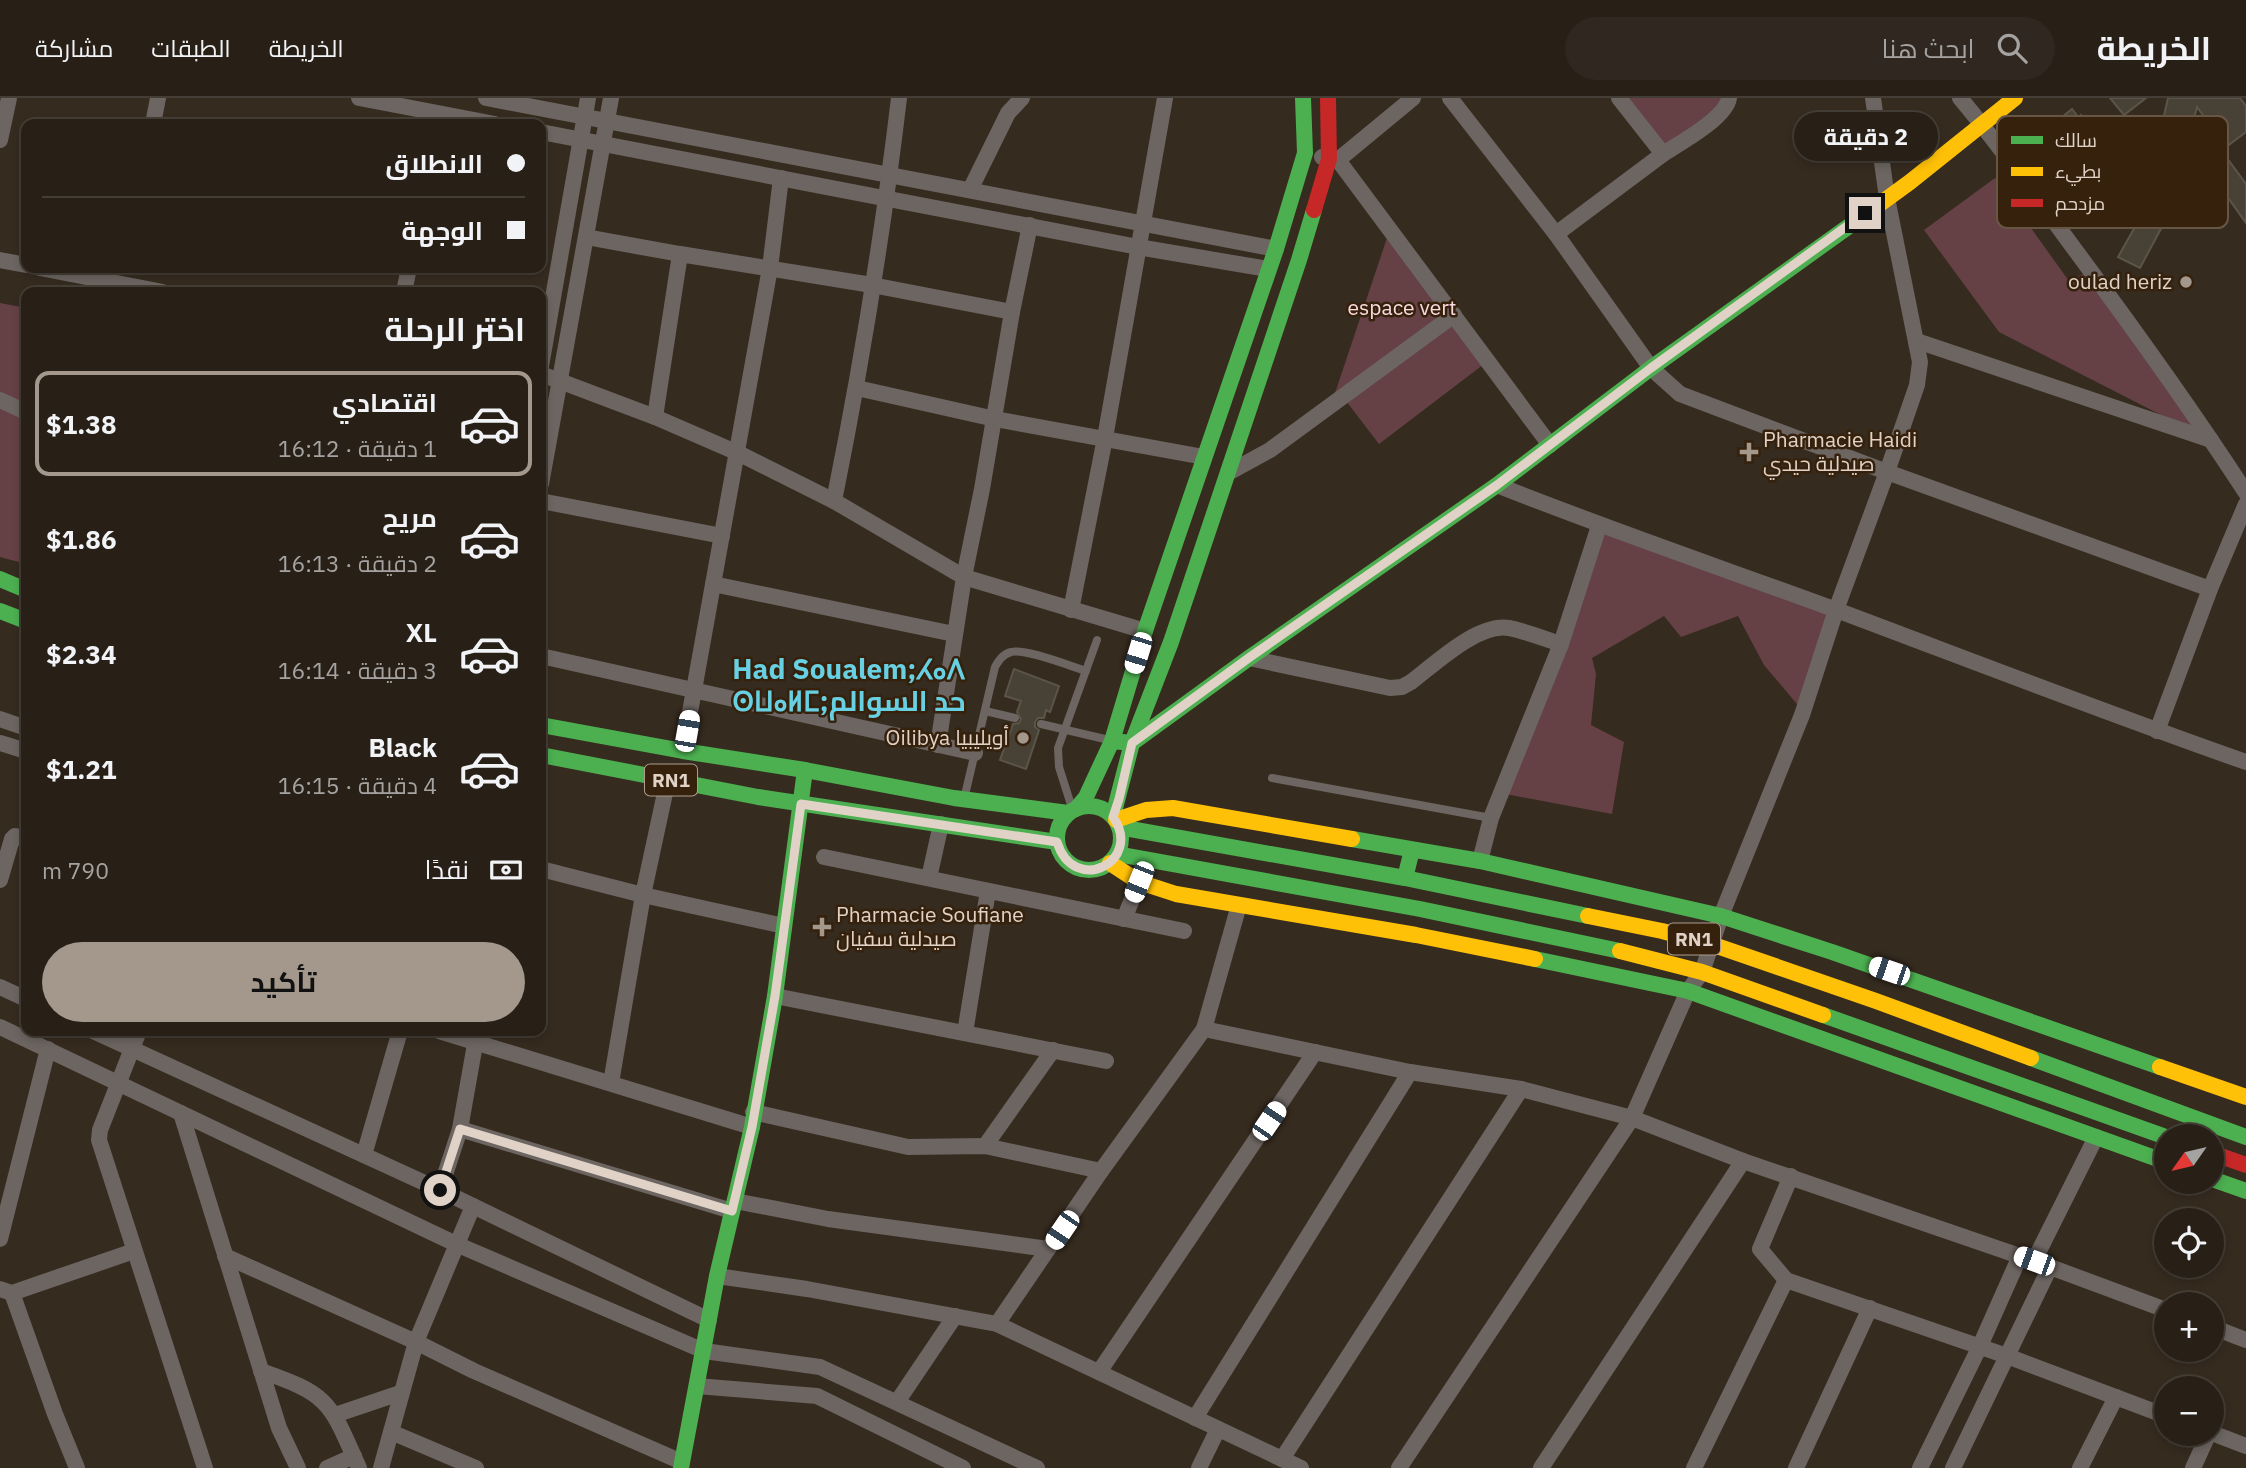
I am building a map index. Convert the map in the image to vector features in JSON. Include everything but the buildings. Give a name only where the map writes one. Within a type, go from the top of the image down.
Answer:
[{"type":"main road","points":[[1057,842],[1059,826],[1086,797],[1112,741],[1144,631],[1276,249],[1306,153],[1303,98]]},
{"type":"main road","points":[[1328,98],[1333,159],[1171,642],[1132,743],[1116,821],[1121,841],[1114,858],[1139,882],[1176,894],[1416,935],[1688,991],[2154,1158]]},
{"type":"main road","points":[[1112,741],[1132,743],[1250,657],[1497,485],[1651,368],[1887,198],[2015,98]]},
{"type":"main road","points":[[0,579],[21,588]]},
{"type":"main road","points":[[0,611],[21,619]]},
{"type":"main road","name":"RN1","points":[[546,727],[964,799],[1073,811],[1096,807],[1116,821],[1662,931],[1711,944],[1876,1001],[2246,1137]]},
{"type":"main road","name":"RN1","points":[[546,756],[801,804],[1057,842],[1060,853],[1078,869],[1100,869],[1114,858],[1420,909],[1648,957],[1702,972],[2154,1133]]},
{"type":"main road","points":[[681,1465],[775,996],[805,770]]},
{"type":"main road","points":[[1116,821],[1150,808],[1166,807],[1480,861],[1721,916],[1844,956],[2246,1097]]},
{"type":"main road","points":[[1405,878],[1412,850]]},
{"type":"main road","points":[[2224,1157],[2246,1165]]},
{"type":"main road","points":[[2224,1183],[2246,1191]]},
{"type":"street","points":[[0,140],[9,98]]},
{"type":"street","points":[[154,119],[158,98]]},
{"type":"street","points":[[359,98],[437,119]]},
{"type":"street","points":[[486,98],[1276,249]]},
{"type":"street","points":[[546,337],[588,98]]},
{"type":"street","points":[[546,459],[611,98]]},
{"type":"street","points":[[834,500],[857,388],[887,198],[898,98]]},
{"type":"street","points":[[970,190],[1008,113],[1022,98]]},
{"type":"street","points":[[1071,610],[1105,438],[1165,98]]},
{"type":"street","points":[[1333,159],[1413,98]]},
{"type":"street","points":[[1450,98],[1556,234],[1651,368],[1669,386],[1696,401],[2210,589]]},
{"type":"street","points":[[1619,98],[1663,154]]},
{"type":"street","points":[[1556,234],[1720,114],[1729,98]]},
{"type":"street","points":[[1399,1468],[1632,1118],[1688,991],[1702,972],[1721,916],[1802,715],[1836,610],[1887,472],[1917,385],[1920,362],[1887,198],[1873,98]]},
{"type":"street","points":[[1960,98],[1997,144]]},
{"type":"street","points":[[546,133],[1138,247],[1268,269]]},
{"type":"street","points":[[1306,153],[1333,159],[1454,315],[1550,445]]},
{"type":"street","points":[[683,751],[770,268],[781,178]]},
{"type":"street","points":[[938,745],[964,577],[1030,225]]},
{"type":"street","points":[[2059,228],[2246,493]]},
{"type":"street","points":[[586,237],[872,285],[1012,312]]},
{"type":"street","points":[[655,416],[680,254]]},
{"type":"street","points":[[0,260],[21,264]]},
{"type":"street","points":[[92,273],[123,276],[150,287]]},
{"type":"street","points":[[1228,473],[1270,450],[1454,315]]},
{"type":"street","points":[[1917,341],[2211,440]]},
{"type":"street","points":[[546,376],[655,416],[738,453],[834,500],[964,577],[1144,631]]},
{"type":"street","points":[[857,388],[995,419],[1204,457]]},
{"type":"street","points":[[0,400],[21,410]]},
{"type":"street","points":[[1497,485],[1600,526],[2246,762]]},
{"type":"street","points":[[546,501],[722,536]]},
{"type":"street","points":[[2157,731],[2210,589],[2246,503]]},
{"type":"street","points":[[1480,861],[1491,818],[1561,644],[1600,526]]},
{"type":"street","points":[[713,584],[954,634]]},
{"type":"street","points":[[1250,657],[1390,688],[1402,687],[1411,682],[1470,638],[1495,628],[1507,628],[1561,644]]},
{"type":"street","points":[[546,657],[975,753]]},
{"type":"street","points":[[0,719],[21,726]]},
{"type":"street","points":[[0,743],[21,749]]},
{"type":"street","points":[[611,1083],[643,895],[667,779]]},
{"type":"street","points":[[929,878],[941,824]]},
{"type":"street","points":[[0,880],[12,839],[15,836],[21,838]]},
{"type":"street","points":[[824,857],[1184,932]]},
{"type":"street","points":[[546,870],[785,926]]},
{"type":"street","points":[[1124,919],[1139,882]]},
{"type":"street","points":[[965,1033],[988,891]]},
{"type":"street","points":[[998,1324],[1101,1171],[1204,1029],[1239,905]]},
{"type":"street","points":[[0,987],[21,997]]},
{"type":"street","points":[[775,996],[1106,1060]]},
{"type":"street","points":[[0,1027],[456,1244],[704,1351],[820,1367],[1037,1468]]},
{"type":"street","points":[[1204,1029],[1410,1072],[1521,1089],[1632,1118],[1743,1161],[2027,1258],[2154,1306]]},
{"type":"street","points":[[104,1036],[440,1190],[709,1320]]},
{"type":"street","points":[[137,1036],[100,1130],[99,1140],[205,1468]]},
{"type":"street","points":[[365,1155],[399,1036]]},
{"type":"street","points":[[440,1190],[460,1129],[477,1036],[611,1083],[752,1119],[908,1147],[985,1146],[1101,1171]]},
{"type":"street","points":[[0,1239],[48,1049]]},
{"type":"street","points":[[985,1146],[1053,1050]]},
{"type":"street","points":[[1099,1372],[1315,1052]]},
{"type":"street","points":[[1195,1418],[1410,1072]]},
{"type":"street","points":[[1282,1459],[1521,1089]]},
{"type":"street","points":[[181,1113],[279,1428],[298,1468]]},
{"type":"street","points":[[460,1129],[733,1206],[1048,1250]]},
{"type":"street","points":[[1920,1468],[1980,1346],[2096,1137]]},
{"type":"street","points":[[1541,1468],[1743,1161]]},
{"type":"street","points":[[1791,1176],[1760,1249],[1786,1280],[1980,1346],[2154,1411]]},
{"type":"street","points":[[381,1468],[416,1342],[473,1206]]},
{"type":"street","points":[[77,1468],[6,1291],[134,1251]]},
{"type":"street","points":[[225,1256],[681,1465]]},
{"type":"street","points":[[1953,1468],[2050,1267]]},
{"type":"street","points":[[717,1276],[807,1289],[998,1324],[1301,1468]]},
{"type":"street","points":[[1694,1468],[1786,1280]]},
{"type":"street","points":[[1796,1468],[1870,1308]]},
{"type":"street","points":[[897,1402],[955,1316]]},
{"type":"street","points":[[2224,1332],[2246,1340]]},
{"type":"street","points":[[261,1371],[296,1383],[317,1395],[335,1415],[357,1462],[327,1468]]},
{"type":"street","points":[[698,1385],[817,1396],[963,1468]]},
{"type":"street","points":[[335,1415],[400,1393]]},
{"type":"street","points":[[2080,1468],[2116,1397]]},
{"type":"street","points":[[1199,1468],[1219,1429]]},
{"type":"street","points":[[391,1432],[476,1468]]},
{"type":"street","points":[[2224,1438],[2246,1446]]},
{"type":"street","points":[[2193,1468],[2204,1446]]},
{"type":"lane","points":[[1073,811],[1057,758],[1058,748],[1097,640]]},
{"type":"lane","points":[[964,799],[998,662],[1006,654],[1024,652],[1086,671]]},
{"type":"lane","points":[[985,711],[1015,718]]},
{"type":"lane","points":[[1041,724],[1112,741]]},
{"type":"lane","points":[[1272,778],[1491,818]]},
{"type":"green space","points":[[1622,98],[1727,98],[1663,154]]},
{"type":"green space","points":[[1995,178],[1997,228],[2031,228],[2069,281],[2085,273],[2206,438],[1999,332],[1924,230]]},
{"type":"green space","name":"espace vert","points":[[1390,229],[1488,361],[1379,444],[1343,397],[1331,405]]},
{"type":"green space","points":[[0,303],[21,307],[21,563],[0,557]]},
{"type":"green space","points":[[1604,529],[1836,612],[1802,710],[1764,665],[1738,616],[1681,637],[1664,616],[1592,658],[1596,674],[1591,725],[1624,742],[1612,814],[1505,794]]},
{"type":"traffic: fast","points":[[1076,809],[1086,797],[1112,741],[1145,631],[1276,249],[1305,153],[1303,98]]},
{"type":"traffic: fast","points":[[1112,741],[1132,743],[1497,485],[1651,368],[1873,209]]},
{"type":"traffic: fast","points":[[1113,816],[1132,743],[1171,642],[1314,210]]},
{"type":"traffic: fast","points":[[0,579],[21,588]]},
{"type":"traffic: fast","points":[[0,611],[21,619]]},
{"type":"traffic: fast","points":[[546,726],[954,798],[1068,813]]},
{"type":"traffic: fast","points":[[546,756],[758,797],[1057,842]]},
{"type":"traffic: fast","points":[[681,1468],[717,1276],[752,1127],[775,996],[805,770]]},
{"type":"traffic: fast","points":[[1089,806],[1101,808],[1112,815],[1119,826],[1121,838],[1119,850],[1112,861],[1101,868],[1089,870],[1077,868],[1066,861],[1059,850],[1057,838],[1059,826],[1066,815],[1077,808],[1089,806]]},
{"type":"traffic: fast","points":[[1119,827],[1405,878],[1588,916]]},
{"type":"traffic: fast","points":[[1352,839],[1480,861],[1721,916],[2160,1067]]},
{"type":"traffic: fast","points":[[1405,878],[1412,850]]},
{"type":"traffic: fast","points":[[1117,854],[1420,909],[1620,951]]},
{"type":"traffic: fast","points":[[1535,959],[1688,991],[2154,1158]]},
{"type":"traffic: fast","points":[[1823,1015],[2154,1133]]},
{"type":"traffic: fast","points":[[2031,1058],[2246,1137]]},
{"type":"traffic: fast","points":[[2224,1183],[2246,1191]]},
{"type":"traffic: slow","points":[[1873,209],[2015,98]]},
{"type":"traffic: slow","points":[[1116,820],[1146,810],[1173,808],[1352,839]]},
{"type":"traffic: slow","points":[[1110,863],[1139,882],[1176,894],[1416,935],[1535,959]]},
{"type":"traffic: slow","points":[[1588,916],[1711,944],[2031,1058]]},
{"type":"traffic: slow","points":[[1620,951],[1702,972],[1823,1015]]},
{"type":"traffic: slow","points":[[2160,1067],[2246,1097]]},
{"type":"traffic: jam","points":[[1314,210],[1329,159],[1328,98]]},
{"type":"traffic: jam","points":[[2224,1157],[2246,1165]]},
{"type":"place","name":"oulad heriz","points":[[2186,282]]},
{"type":"place","name":"Pharmacie Haidi صيدلية حيدي","points":[[1749,452]]},
{"type":"place","name":"Oilibya أويليبيا","points":[[1023,738]]},
{"type":"place","name":"Pharmacie Soufiane صيدلية سفيان","points":[[822,927]]},
{"type":"district","name":"Had Soualem;ⵃⴰⴷ ⵙⵡⴰⵍⵎ;حد السوالم","points":[[849,685]]},
{"type":"route","points":[[440,1190],[460,1129],[732,1211],[752,1127],[775,996],[801,804],[1057,842],[1060,853],[1078,869],[1100,869],[1114,859],[1120,847],[1121,834],[1113,817],[1132,743],[1250,657],[1497,485],[1651,368],[1865,213]]}]
